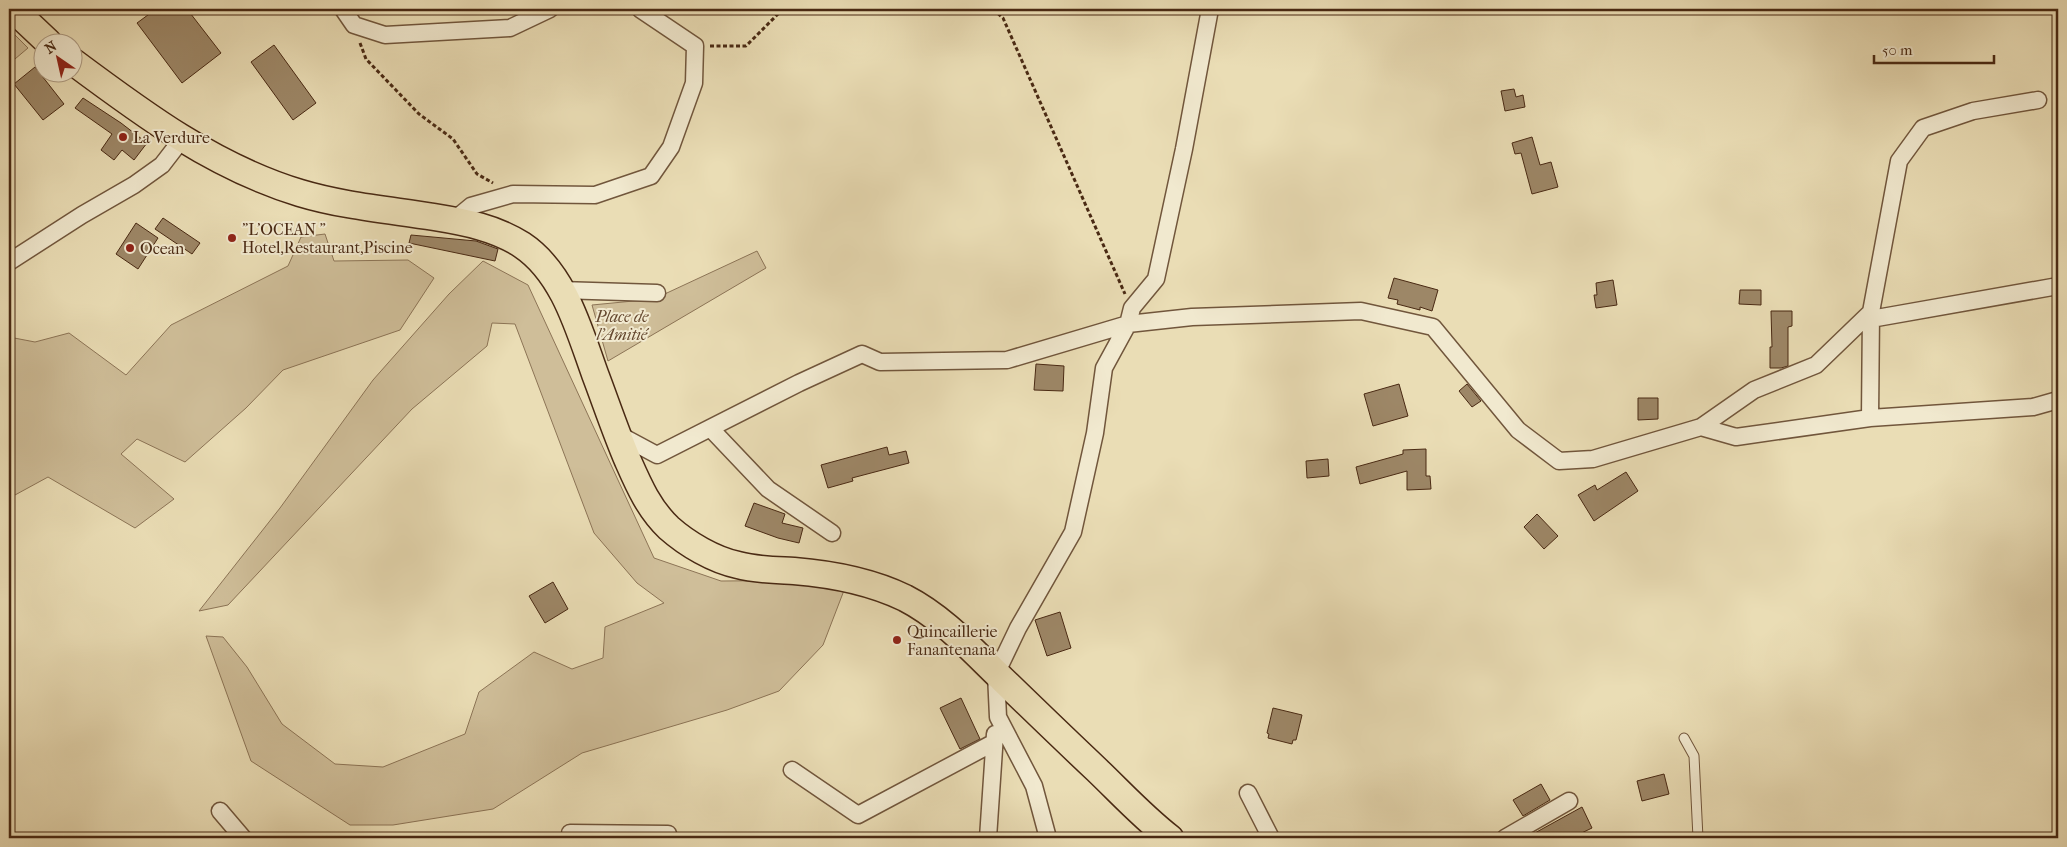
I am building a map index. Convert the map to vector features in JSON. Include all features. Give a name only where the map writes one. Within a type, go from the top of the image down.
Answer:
[{"type":"main road","points":[[13,9],[37,32]]},
{"type":"main road","points":[[82,68],[182,139],[224,163],[303,194],[454,220],[484,228],[512,239],[528,249],[542,262],[560,290],[576,321],[616,432],[645,499],[667,526],[689,543],[733,564],[848,580],[878,587],[907,599],[955,632],[996,674],[1170,838]]},
{"type":"street","points":[[343,9],[354,25],[385,35],[510,28],[550,9]]},
{"type":"street","points":[[454,220],[471,206],[513,194],[595,195],[651,176],[671,147],[694,84],[694,46],[640,9]]},
{"type":"street","points":[[988,838],[993,743],[998,717],[996,674],[1018,628],[1074,532],[1095,433],[1104,368],[1128,324],[1132,308],[1156,279],[1184,149],[1210,9]]},
{"type":"street","points":[[1870,418],[1871,316],[1899,161],[1923,128],[1973,111],[2038,100]]},
{"type":"street","points":[[9,262],[134,185],[162,165],[182,139]]},
{"type":"street","points":[[616,432],[657,455],[799,383],[862,354],[880,362],[1007,360],[1128,324],[1192,317],[1361,311],[1432,327],[1518,430],[1559,461],[1593,459],[1700,427],[1754,390],[1816,365],[1871,316],[2058,286]]},
{"type":"street","points":[[560,290],[657,292]]},
{"type":"street","points":[[1700,427],[1736,437],[1870,418],[2032,407],[2058,400]]},
{"type":"street","points":[[711,429],[768,489],[832,533]]},
{"type":"street","points":[[998,717],[1034,786],[1048,838]]},
{"type":"street","points":[[792,770],[858,815],[993,743]]},
{"type":"street","points":[[1248,793],[1271,838]]},
{"type":"street","points":[[1505,838],[1569,801]]},
{"type":"street","points":[[220,811],[243,838]]},
{"type":"street","points":[[570,834],[668,834],[669,838]]},
{"type":"lane","points":[[1684,738],[1694,756],[1698,838]]},
{"type":"path","points":[[694,46],[746,46],[783,9]]},
{"type":"path","points":[[993,9],[1002,18],[1132,308]]},
{"type":"path","points":[[354,25],[366,59],[419,114],[453,139],[477,174],[513,194]]},
{"type":"green space","points":[[9,29],[28,48],[9,64]]},
{"type":"green space","points":[[325,234],[334,261],[408,260],[434,278],[400,330],[283,370],[246,408],[185,462],[137,439],[121,454],[174,499],[135,528],[48,477],[15,495],[9,490],[9,337],[35,342],[69,333],[126,375],[171,325],[288,266],[301,237]]},
{"type":"green space","name":"Place de l'Amitié","points":[[757,251],[766,268],[608,361],[592,305],[654,299]]},
{"type":"green space","points":[[483,261],[528,285],[654,558],[721,581],[848,580],[823,645],[779,691],[727,710],[582,753],[493,809],[393,825],[350,825],[251,761],[206,636],[223,637],[247,667],[282,724],[335,764],[383,767],[465,734],[479,692],[534,652],[572,669],[603,658],[605,627],[664,603],[637,583],[594,533],[515,324],[492,323],[487,346],[412,409],[228,605],[199,611],[280,508],[373,380],[449,294]]},
{"type":"building","points":[[156,9],[187,9],[221,53],[182,83],[137,23]]},
{"type":"building","points":[[274,45],[316,103],[293,120],[251,62]]},
{"type":"building","points":[[32,69],[32,82],[47,82],[64,104],[43,120],[14,84]]},
{"type":"building","points":[[1514,89],[1516,97],[1523,95],[1525,107],[1505,111],[1501,91]]},
{"type":"building","points":[[83,98],[147,143],[134,160],[122,150],[114,160],[101,150],[112,134],[75,108]]},
{"type":"building","points":[[1532,137],[1540,165],[1551,162],[1558,187],[1532,194],[1521,153],[1515,154],[1512,143]]},
{"type":"building","points":[[163,218],[200,243],[192,254],[155,229]]},
{"type":"building","points":[[136,223],[158,238],[138,269],[116,254]]},
{"type":"building","points":[[411,235],[476,241],[498,249],[495,261],[409,243]]},
{"type":"building","points":[[1394,278],[1438,290],[1432,311],[1420,307],[1420,310],[1397,304],[1398,300],[1388,298]]},
{"type":"building","points":[[1613,280],[1617,305],[1596,308],[1594,295],[1597,295],[1596,283]]},
{"type":"building","points":[[1740,290],[1761,290],[1761,305],[1739,304]]},
{"type":"building","points":[[1771,311],[1792,311],[1792,326],[1788,327],[1788,366],[1781,368],[1770,368],[1770,347],[1772,347]]},
{"type":"building","points":[[1036,364],[1064,366],[1063,391],[1034,390]]},
{"type":"building","points":[[1399,384],[1408,416],[1373,426],[1364,394]]},
{"type":"building","points":[[1467,384],[1481,401],[1472,407],[1459,391]]},
{"type":"building","points":[[1638,398],[1658,398],[1658,419],[1638,420]]},
{"type":"building","points":[[887,447],[889,455],[906,451],[909,463],[852,478],[853,481],[828,488],[821,465]]},
{"type":"building","points":[[1426,449],[1426,476],[1430,476],[1431,489],[1407,490],[1407,471],[1360,484],[1356,467],[1403,454],[1403,450]]},
{"type":"building","points":[[1328,459],[1329,476],[1307,478],[1306,461]]},
{"type":"building","points":[[1626,472],[1638,491],[1594,521],[1578,495],[1595,485],[1597,490]]},
{"type":"building","points":[[754,503],[785,514],[782,523],[803,528],[799,543],[778,538],[745,526]]},
{"type":"building","points":[[1537,514],[1558,536],[1544,549],[1524,527]]},
{"type":"building","points":[[553,582],[568,609],[545,623],[529,596]]},
{"type":"building","points":[[1060,612],[1071,648],[1047,656],[1035,620]]},
{"type":"building","points":[[961,698],[980,739],[960,749],[940,708]]},
{"type":"building","points":[[1273,708],[1302,715],[1296,740],[1293,740],[1292,744],[1268,738],[1269,734],[1267,733]]},
{"type":"building","points":[[1664,774],[1669,794],[1642,801],[1637,781]]},
{"type":"building","points":[[1541,784],[1550,800],[1523,816],[1513,800]]},
{"type":"building","points":[[1582,807],[1592,828],[1571,838],[1535,838],[1533,834]]},
{"type":"place","name":"La Verdure","points":[[123,137]]},
{"type":"place","name":"\"L'OCEAN \" Hotel,Restaurant,Piscine","points":[[232,238]]},
{"type":"place","name":"Ocean","points":[[130,248]]},
{"type":"place","name":"Quincaillerie Fanantenana","points":[[897,640]]}]
